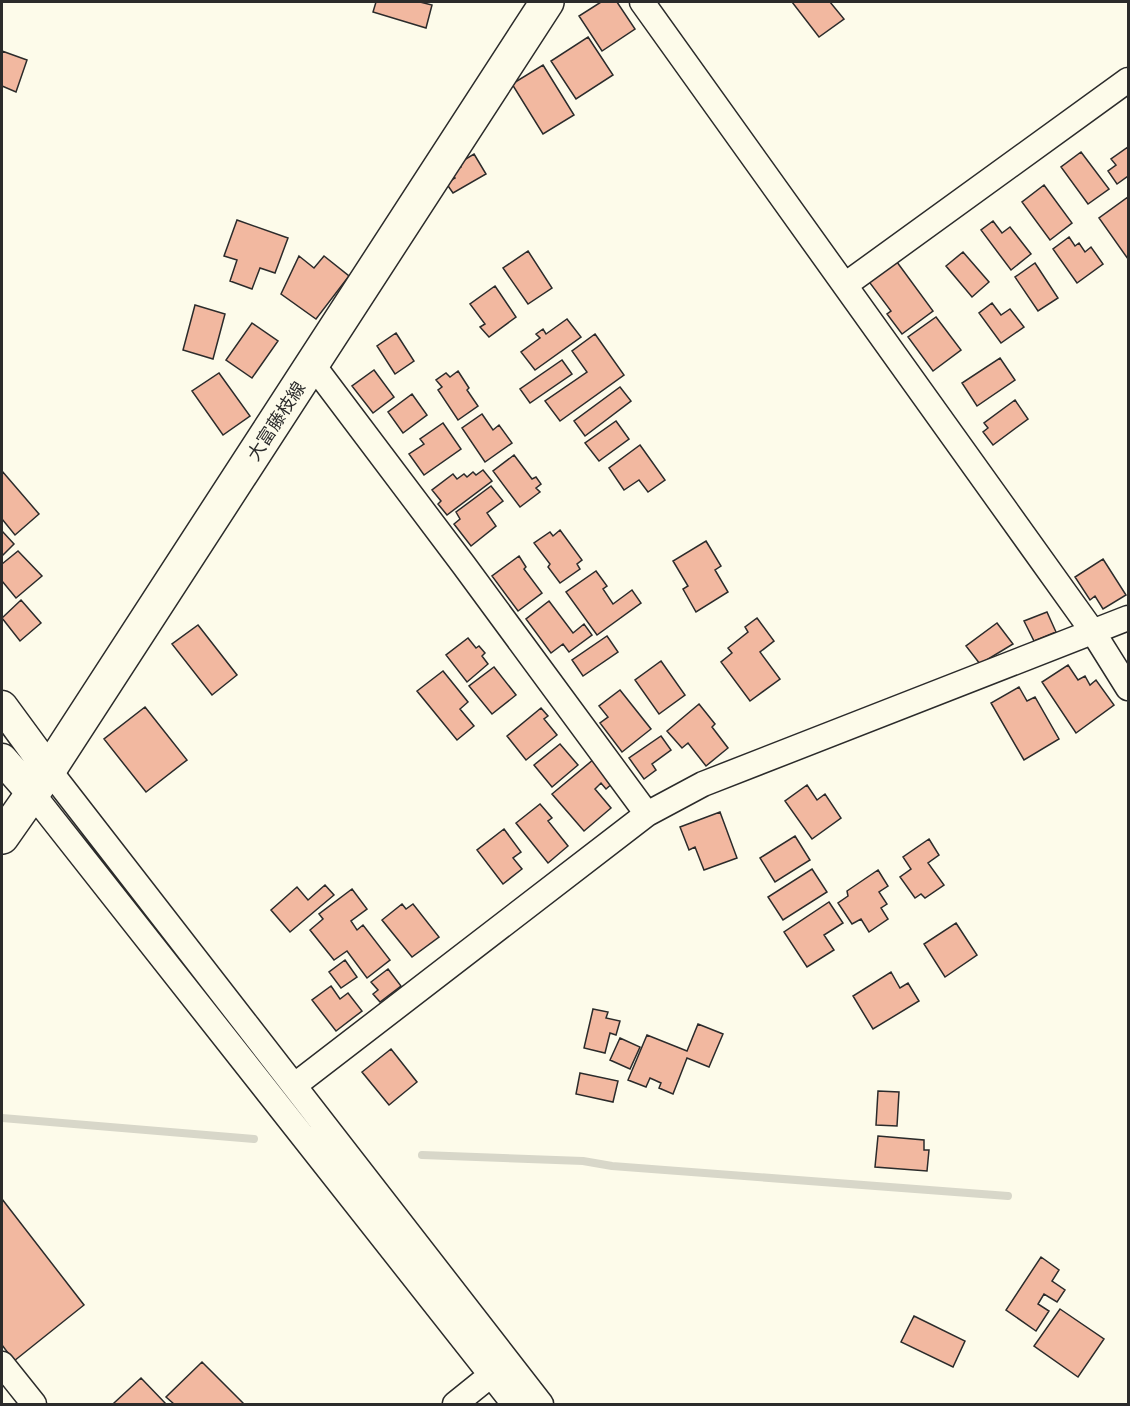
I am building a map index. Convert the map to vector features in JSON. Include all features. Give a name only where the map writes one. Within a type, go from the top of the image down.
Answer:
[{"type":"main road","name":"大富藤枝線","points":[[2,837],[41,782],[547,2]]},
{"type":"street","points":[[642,2],[1093,632],[1128,688]]},
{"type":"street","points":[[845,285],[1128,80]]},
{"type":"street","points":[[313,365],[464,564],[647,814]]},
{"type":"street","points":[[295,1085],[647,814],[703,784],[1128,618]]},
{"type":"street","points":[[2,706],[41,782],[514,1404]]},
{"type":"street","points":[[2,759],[41,782],[295,1085],[542,1404]]},
{"type":"street","points":[[2,1364],[34,1404]]},
{"type":"street","points":[[454,1404],[491,1376]]},
{"type":"building","points":[[376,2],[420,2],[432,5],[426,28],[373,12]]},
{"type":"building","points":[[601,2],[617,2],[635,29],[602,51],[579,16]]},
{"type":"building","points":[[792,2],[830,2],[844,19],[819,37]]},
{"type":"building","points":[[588,37],[613,75],[576,99],[551,61]]},
{"type":"building","points":[[2,51],[27,60],[16,92],[2,86]]},
{"type":"building","points":[[543,65],[574,115],[543,134],[512,84]]},
{"type":"building","points":[[1128,147],[1128,176],[1117,184],[1108,171],[1116,165],[1111,159]]},
{"type":"building","points":[[1081,152],[1109,189],[1088,204],[1061,167]]},
{"type":"building","points":[[474,154],[486,174],[453,193],[446,183],[455,178],[451,172],[461,167],[459,163]]},
{"type":"building","points":[[1044,185],[1072,223],[1050,240],[1022,202]]},
{"type":"building","points":[[1128,197],[1128,259],[1099,218]]},
{"type":"building","points":[[237,220],[288,238],[275,273],[260,268],[252,289],[230,281],[237,260],[224,256]]},
{"type":"building","points":[[993,221],[1002,233],[1010,227],[1031,254],[1011,270],[981,230]]},
{"type":"building","points":[[1069,237],[1075,246],[1079,243],[1085,252],[1091,247],[1103,264],[1077,283],[1053,249]]},
{"type":"building","points":[[528,251],[552,288],[528,304],[503,268]]},
{"type":"building","points":[[963,252],[989,282],[972,297],[946,266]]},
{"type":"building","points":[[299,256],[314,268],[324,256],[349,276],[316,319],[281,294]]},
{"type":"building","points":[[894,258],[933,311],[902,334],[887,314],[891,311],[867,279]]},
{"type":"building","points":[[1035,263],[1058,298],[1038,311],[1015,277]]},
{"type":"building","points":[[495,286],[516,317],[489,337],[480,327],[485,324],[470,304]]},
{"type":"building","points":[[992,303],[1001,315],[1010,309],[1024,327],[1001,343],[979,313]]},
{"type":"building","points":[[195,305],[225,314],[213,359],[183,350]]},
{"type":"building","points":[[936,317],[961,350],[933,371],[908,337]]},
{"type":"building","points":[[567,319],[581,337],[535,370],[521,352],[540,338],[536,334],[543,329],[546,334]]},
{"type":"building","points":[[252,323],[278,341],[252,378],[226,360]]},
{"type":"building","points":[[396,333],[414,361],[395,374],[377,346]]},
{"type":"building","points":[[595,334],[624,375],[560,421],[545,401],[587,372],[572,351]]},
{"type":"building","points":[[1000,358],[1015,380],[977,406],[962,383]]},
{"type":"building","points":[[562,360],[572,374],[530,403],[520,389]]},
{"type":"building","points":[[374,370],[394,397],[373,413],[352,386]]},
{"type":"building","points":[[458,371],[478,406],[458,420],[438,390],[442,387],[436,380],[446,373],[450,377]]},
{"type":"building","points":[[219,373],[250,416],[223,435],[192,391]]},
{"type":"building","points":[[620,387],[631,401],[585,436],[574,421]]},
{"type":"building","points":[[412,394],[427,415],[403,433],[388,412]]},
{"type":"building","points":[[1015,400],[1028,419],[993,445],[983,432],[988,428],[984,423]]},
{"type":"building","points":[[482,414],[493,430],[499,425],[512,443],[485,462],[462,428]]},
{"type":"building","points":[[616,421],[629,439],[599,461],[585,443]]},
{"type":"building","points":[[443,423],[461,449],[424,475],[409,454],[424,444],[420,439]]},
{"type":"building","points":[[640,445],[665,480],[648,492],[639,480],[624,490],[609,468]]},
{"type":"building","points":[[514,455],[532,479],[536,477],[541,484],[536,488],[540,492],[520,507],[493,471]]},
{"type":"building","points":[[483,470],[492,481],[447,515],[438,504],[441,501],[432,490],[453,474],[457,479],[464,474],[467,477],[473,472],[476,475]]},
{"type":"building","points":[[2,471],[39,514],[15,535],[2,519]]},
{"type":"building","points":[[491,486],[503,501],[487,513],[496,526],[471,546],[454,524],[460,519],[456,512]]},
{"type":"building","points":[[560,530],[582,560],[577,564],[580,569],[560,583],[548,567],[550,564],[534,543],[550,532],[553,536]]},
{"type":"building","points":[[2,531],[14,544],[2,556]]},
{"type":"building","points":[[706,541],[721,566],[715,570],[728,592],[696,612],[683,589],[688,586],[673,561]]},
{"type":"building","points":[[18,551],[42,576],[16,598],[2,581],[2,564]]},
{"type":"building","points":[[519,556],[526,567],[524,569],[542,593],[518,611],[492,576]]},
{"type":"building","points":[[1103,559],[1126,595],[1103,609],[1095,596],[1090,600],[1075,577]]},
{"type":"building","points":[[596,571],[607,586],[603,589],[613,604],[632,590],[641,603],[597,635],[566,592]]},
{"type":"building","points":[[21,600],[41,623],[20,641],[2,618]]},
{"type":"building","points":[[549,601],[573,633],[584,624],[592,635],[569,652],[563,644],[551,653],[526,619]]},
{"type":"building","points":[[1047,612],[1056,632],[1034,641],[1024,621]]},
{"type":"building","points":[[757,618],[774,641],[760,652],[780,679],[750,701],[721,662],[732,653],[728,648],[748,632],[745,627]]},
{"type":"building","points":[[997,623],[1013,644],[980,664],[966,646]]},
{"type":"building","points":[[198,625],[237,675],[212,695],[172,644]]},
{"type":"building","points":[[607,636],[618,652],[583,676],[572,660]]},
{"type":"building","points":[[468,638],[476,648],[479,646],[485,653],[482,656],[488,664],[467,682],[446,655]]},
{"type":"building","points":[[661,661],[685,695],[659,714],[635,680]]},
{"type":"building","points":[[1068,665],[1078,680],[1085,676],[1090,685],[1096,680],[1114,705],[1076,733],[1042,682]]},
{"type":"building","points":[[494,667],[516,695],[492,714],[469,686]]},
{"type":"building","points":[[443,671],[468,702],[460,709],[474,726],[457,740],[417,691]]},
{"type":"building","points":[[1019,687],[1027,701],[1035,697],[1059,739],[1024,760],[991,703]]},
{"type":"building","points":[[620,690],[651,729],[622,752],[600,723],[608,717],[599,706]]},
{"type":"building","points":[[699,704],[715,724],[712,727],[728,748],[706,766],[688,743],[682,748],[667,731]]},
{"type":"building","points":[[145,707],[187,760],[146,792],[104,739]]},
{"type":"building","points":[[541,708],[548,716],[544,719],[557,735],[526,760],[507,736]]},
{"type":"building","points":[[661,736],[671,750],[652,764],[656,770],[644,779],[629,758]]},
{"type":"building","points":[[560,744],[578,765],[552,787],[534,765]]},
{"type":"building","points":[[594,759],[614,782],[606,789],[601,783],[595,789],[611,808],[584,831],[552,794]]},
{"type":"building","points":[[807,785],[817,800],[825,794],[841,818],[812,839],[785,801]]},
{"type":"building","points":[[540,804],[552,818],[548,821],[568,846],[548,863],[516,823]]},
{"type":"building","points":[[720,812],[737,858],[704,870],[695,847],[689,850],[680,827]]},
{"type":"building","points":[[504,829],[521,852],[513,858],[522,869],[503,884],[477,850]]},
{"type":"building","points":[[795,836],[810,860],[775,882],[760,858]]},
{"type":"building","points":[[929,839],[939,855],[928,863],[944,885],[925,898],[921,894],[915,898],[900,877],[911,869],[903,857]]},
{"type":"building","points":[[812,869],[827,892],[783,920],[768,897]]},
{"type":"building","points":[[878,870],[888,886],[879,892],[887,904],[881,908],[888,919],[869,932],[861,919],[852,924],[838,903],[848,896],[847,891]]},
{"type":"building","points":[[325,885],[334,895],[290,932],[271,910],[297,887],[308,900]]},
{"type":"building","points":[[352,889],[367,909],[351,921],[357,930],[363,925],[390,960],[367,978],[347,951],[334,960],[310,930],[323,919],[319,914]]},
{"type":"building","points":[[829,902],[843,923],[824,935],[834,950],[807,967],[784,932]]},
{"type":"building","points":[[402,904],[406,909],[413,904],[439,937],[412,957],[382,920]]},
{"type":"building","points":[[956,923],[977,955],[945,977],[924,944]]},
{"type":"building","points":[[345,960],[357,977],[341,988],[329,972]]},
{"type":"building","points":[[388,969],[401,986],[380,1002],[373,994],[378,990],[371,982]]},
{"type":"building","points":[[891,972],[900,988],[908,983],[919,1001],[873,1029],[853,996]]},
{"type":"building","points":[[331,986],[340,999],[348,993],[362,1011],[336,1031],[312,1000]]},
{"type":"building","points":[[593,1009],[608,1012],[606,1018],[620,1021],[616,1035],[610,1033],[605,1053],[584,1048]]},
{"type":"building","points":[[698,1024],[723,1034],[709,1067],[687,1058],[673,1094],[659,1088],[661,1083],[650,1078],[646,1087],[628,1080],[647,1035],[687,1051]]},
{"type":"building","points":[[620,1038],[640,1047],[630,1069],[610,1060]]},
{"type":"building","points":[[391,1049],[417,1082],[389,1105],[362,1072]]},
{"type":"building","points":[[580,1073],[618,1081],[613,1102],[576,1094]]},
{"type":"building","points":[[878,1091],[899,1092],[897,1126],[876,1125]]},
{"type":"building","points":[[878,1136],[924,1140],[924,1150],[929,1150],[927,1171],[875,1167]]},
{"type":"building","points":[[2,1199],[84,1305],[14,1361],[2,1345]]},
{"type":"building","points":[[1041,1257],[1059,1270],[1052,1281],[1065,1290],[1057,1302],[1044,1294],[1038,1304],[1049,1311],[1036,1331],[1006,1310]]},
{"type":"building","points":[[1060,1309],[1104,1339],[1078,1377],[1034,1346]]},
{"type":"building","points":[[914,1316],[965,1341],[953,1367],[901,1342]]},
{"type":"building","points":[[202,1362],[244,1404],[174,1404],[166,1397]]},
{"type":"building","points":[[141,1378],[166,1404],[114,1403]]},
{"type":"waterway","points":[[2,1118],[254,1139]]},
{"type":"waterway","points":[[422,1155],[583,1161],[612,1166],[1008,1196]]}]
